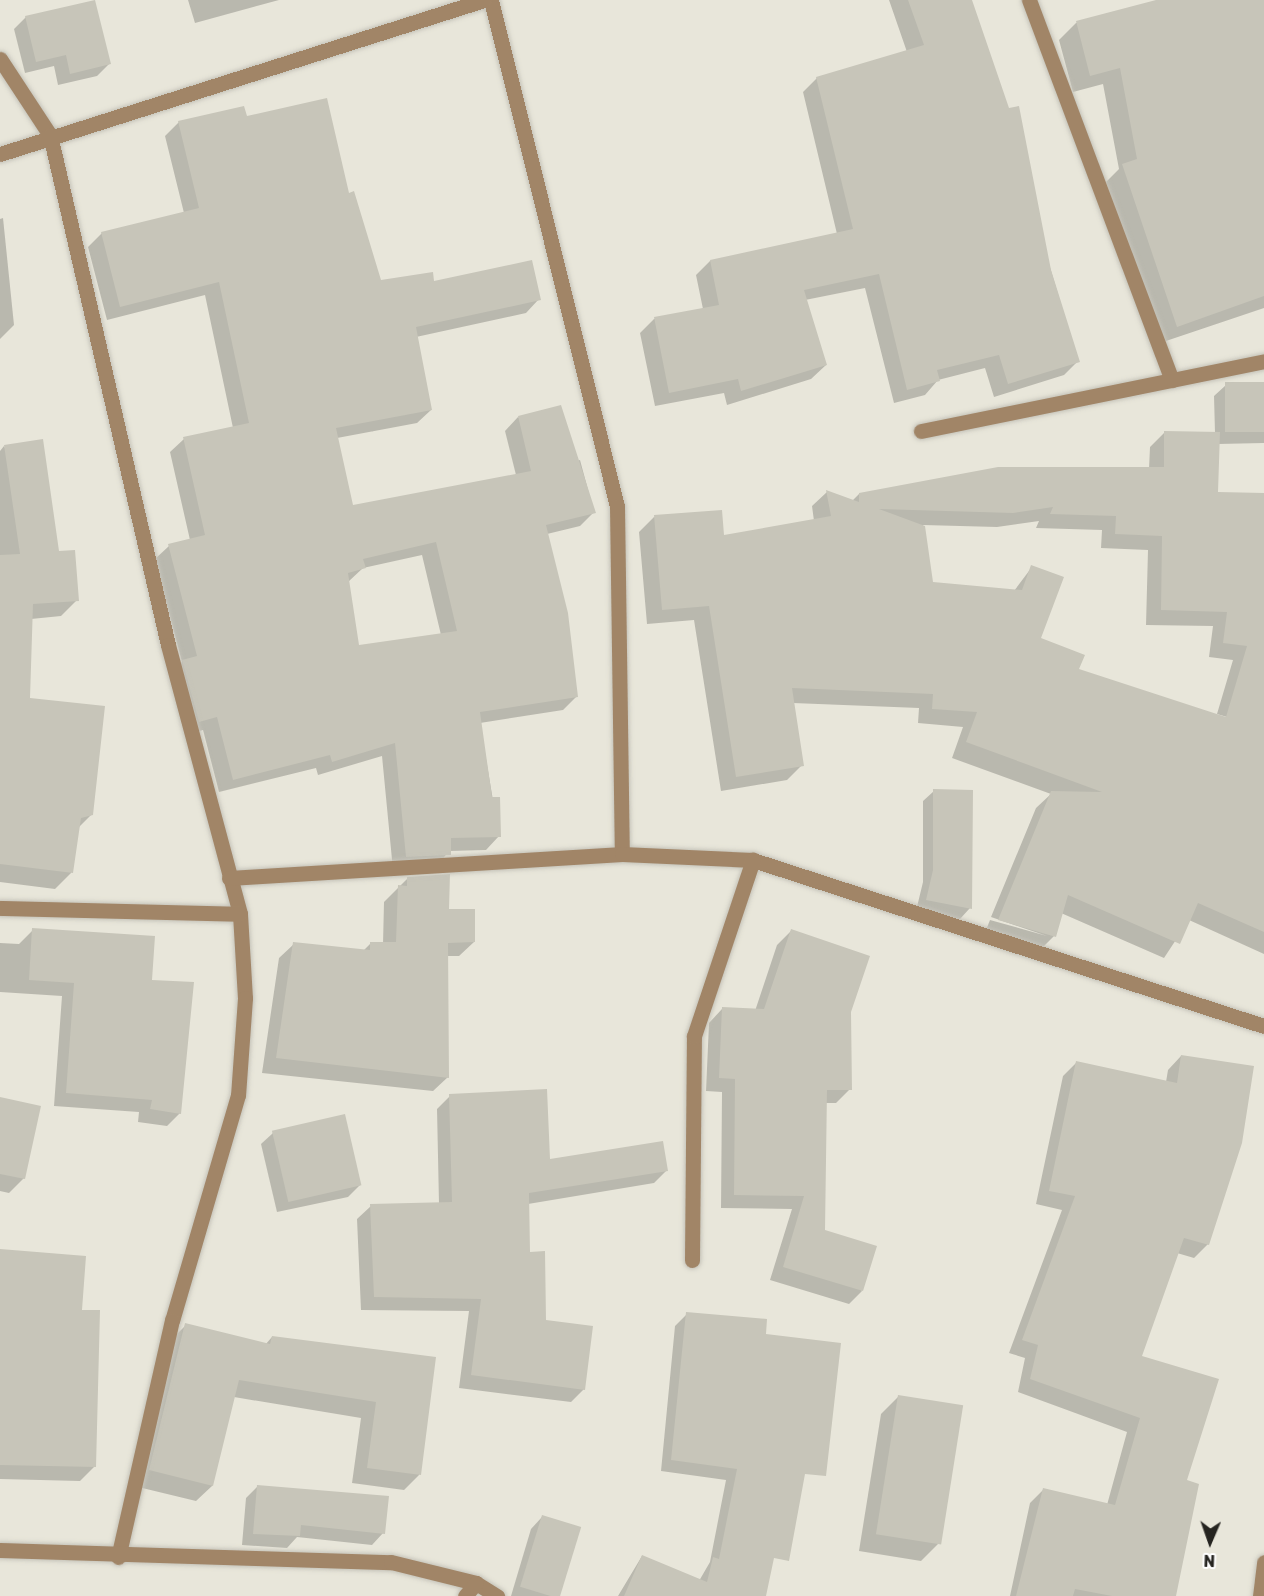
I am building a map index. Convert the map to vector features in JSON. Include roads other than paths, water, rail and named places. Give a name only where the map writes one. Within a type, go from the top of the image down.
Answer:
[{"type":"street","points":[[0,154],[50,135],[484,0]]},
{"type":"street","points":[[491,0],[617,506],[622,854]]},
{"type":"street","points":[[1029,0],[1172,380]]},
{"type":"street","points":[[0,59],[50,135],[168,645],[240,914],[245,998],[238,1095],[172,1320],[117,1557]]},
{"type":"street","points":[[921,431],[1264,361]]},
{"type":"street","points":[[229,878],[622,854],[753,860],[932,922],[1264,1026]]},
{"type":"street","points":[[692,1260],[694,1036],[753,860]]},
{"type":"street","points":[[0,908],[240,914]]},
{"type":"street","points":[[0,1550],[117,1557],[391,1562],[476,1583],[497,1596]]},
{"type":"street","points":[[1260,1596],[1264,1562]]},
{"type":"street","points":[[465,1596],[476,1583]]}]
